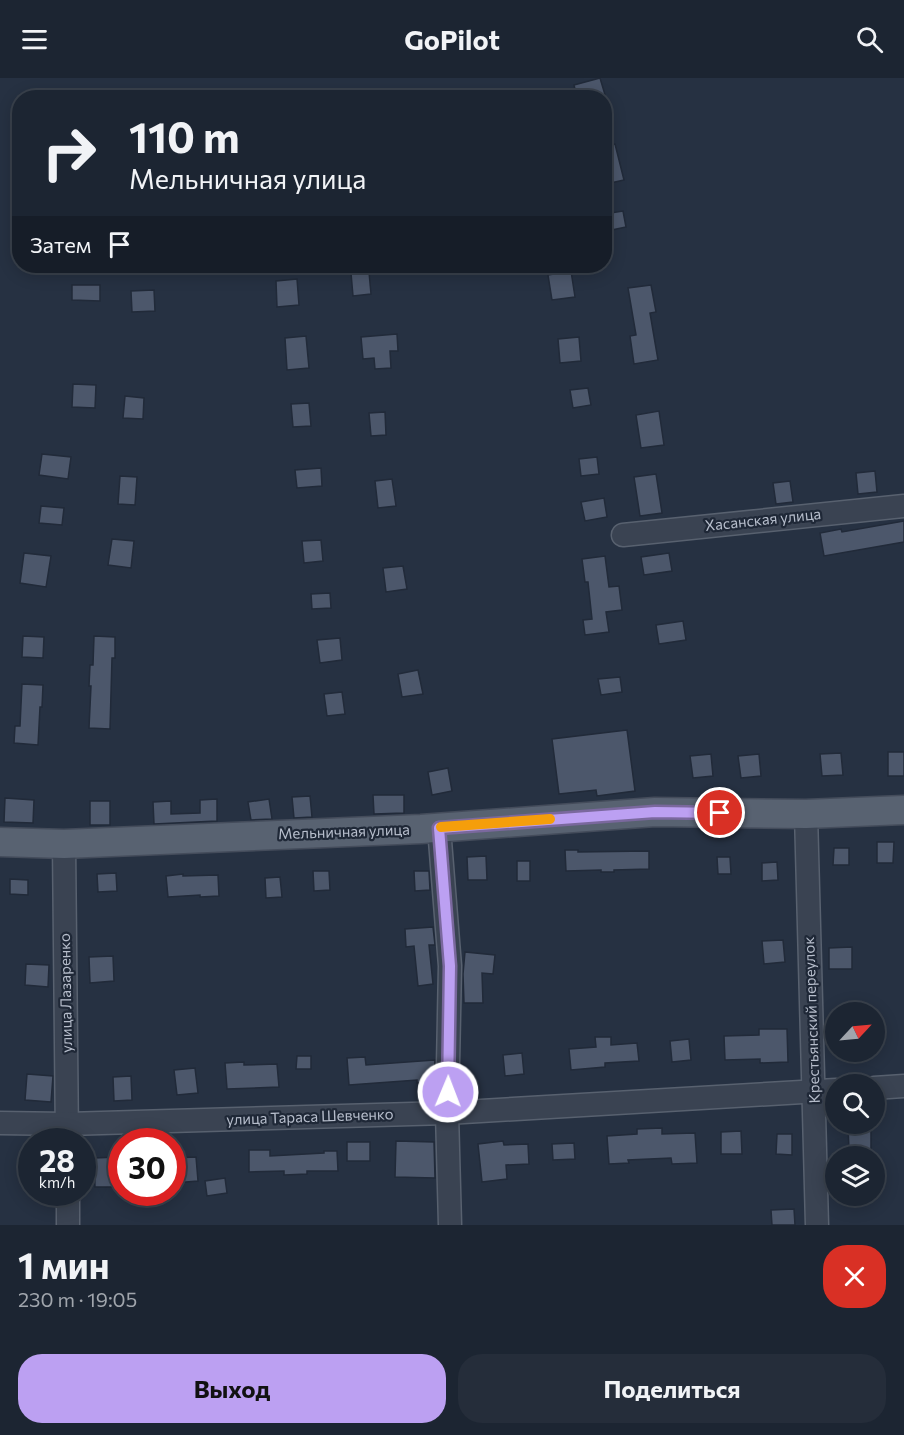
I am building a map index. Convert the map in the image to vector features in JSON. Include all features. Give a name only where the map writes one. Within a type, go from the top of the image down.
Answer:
[{"type":"main road","name":"Мельничная улица","points":[[0,842],[64,844],[439,828],[655,812],[806,814],[904,810]]},
{"type":"street","name":"Хасанская улица","points":[[623,535],[904,506]]},
{"type":"street","name":"Крестьянский переулок","points":[[806,814],[825,1091],[817,1225]]},
{"type":"street","points":[[439,828],[450,966],[447,1113],[450,1225]]},
{"type":"street","name":"улица Лазаренко","points":[[64,844],[67,1128]]},
{"type":"street","points":[[885,1087],[904,1086]]},
{"type":"street","name":"улица Тараса Шевченко","points":[[96,1131],[825,1091]]},
{"type":"street","name":"улица Тараса Шевченко","points":[[0,1123],[34,1128]]},
{"type":"street","points":[[68,1206],[68,1225]]},
{"type":"building","points":[[600,78],[604,90],[575,90],[574,85]]},
{"type":"building","points":[[615,144],[624,180],[612,183],[612,145]]},
{"type":"building","points":[[623,211],[626,227],[612,230],[612,213]]},
{"type":"building","points":[[351,273],[369,273],[371,294],[353,296]]},
{"type":"building","points":[[571,273],[575,297],[552,300],[548,275]]},
{"type":"building","points":[[297,279],[299,305],[277,307],[276,281]]},
{"type":"building","points":[[72,285],[100,285],[100,301],[72,300]]},
{"type":"building","points":[[651,285],[656,312],[650,313],[658,360],[634,364],[630,336],[636,335],[628,288]]},
{"type":"building","points":[[154,290],[155,311],[132,312],[131,291]]},
{"type":"building","points":[[397,334],[398,351],[390,351],[391,368],[375,369],[374,358],[363,359],[361,337]]},
{"type":"building","points":[[306,336],[309,368],[287,370],[285,338]]},
{"type":"building","points":[[579,337],[581,361],[560,363],[558,339]]},
{"type":"building","points":[[73,384],[96,385],[95,408],[72,407]]},
{"type":"building","points":[[588,388],[591,405],[573,408],[570,390]]},
{"type":"building","points":[[125,396],[144,398],[143,419],[123,418]]},
{"type":"building","points":[[309,403],[311,426],[293,427],[291,404]]},
{"type":"building","points":[[659,411],[664,445],[641,448],[636,415]]},
{"type":"building","points":[[385,412],[386,435],[371,436],[369,413]]},
{"type":"building","points":[[42,454],[71,457],[68,479],[39,475]]},
{"type":"building","points":[[597,457],[599,474],[581,476],[579,459]]},
{"type":"building","points":[[321,468],[322,486],[297,488],[295,470]]},
{"type":"building","points":[[875,471],[877,492],[858,494],[856,473]]},
{"type":"building","points":[[656,474],[662,513],[640,516],[634,477]]},
{"type":"building","points":[[120,476],[137,477],[135,505],[118,504]]},
{"type":"building","points":[[392,479],[396,506],[378,508],[375,481]]},
{"type":"building","points":[[790,481],[793,502],[776,504],[773,483]]},
{"type":"building","points":[[604,498],[607,517],[585,521],[581,502]]},
{"type":"building","points":[[41,506],[64,508],[62,525],[39,523]]},
{"type":"building","points":[[904,521],[904,542],[824,556],[820,533],[841,529],[842,532]]},
{"type":"building","points":[[112,539],[134,541],[131,568],[108,565]]},
{"type":"building","points":[[321,540],[323,561],[304,563],[302,541]]},
{"type":"building","points":[[24,553],[51,556],[46,587],[20,583]]},
{"type":"building","points":[[669,553],[672,571],[644,575],[641,557]]},
{"type":"building","points":[[605,556],[609,587],[619,586],[622,610],[606,612],[609,632],[585,635],[583,620],[592,619],[588,582],[585,582],[582,559]]},
{"type":"building","points":[[403,566],[407,589],[386,592],[383,568]]},
{"type":"building","points":[[330,593],[331,608],[312,609],[311,594]]},
{"type":"building","points":[[683,621],[686,640],[659,644],[656,625]]},
{"type":"building","points":[[23,636],[44,637],[43,658],[22,657]]},
{"type":"building","points":[[94,636],[115,637],[115,658],[112,658],[110,729],[89,728],[90,665],[93,665]]},
{"type":"building","points":[[340,638],[342,660],[320,663],[317,640]]},
{"type":"building","points":[[418,670],[423,694],[402,697],[398,674]]},
{"type":"building","points":[[620,677],[622,692],[601,695],[598,679]]},
{"type":"building","points":[[22,684],[43,685],[38,745],[14,743],[15,726],[20,726]]},
{"type":"building","points":[[342,692],[345,714],[327,716],[324,694]]},
{"type":"building","points":[[627,730],[635,791],[597,796],[596,790],[559,794],[552,739]]},
{"type":"building","points":[[888,752],[904,752],[904,776],[888,776]]},
{"type":"building","points":[[841,753],[843,775],[822,776],[820,754]]},
{"type":"building","points":[[711,754],[713,776],[693,778],[690,756]]},
{"type":"building","points":[[759,754],[761,776],[741,778],[738,756]]},
{"type":"building","points":[[448,768],[452,791],[432,795],[428,772]]},
{"type":"building","points":[[373,795],[404,795],[404,813],[374,814]]},
{"type":"building","points":[[310,796],[312,817],[294,818],[292,797]]},
{"type":"building","points":[[5,798],[34,800],[33,823],[4,822]]},
{"type":"building","points":[[217,799],[217,821],[154,824],[153,802],[171,801],[171,814],[200,813],[200,800]]},
{"type":"building","points":[[269,799],[272,819],[251,820],[248,802]]},
{"type":"building","points":[[90,801],[110,801],[110,825],[90,825]]},
{"type":"building","points":[[877,842],[894,842],[893,863],[877,863]]},
{"type":"building","points":[[834,848],[849,848],[849,865],[833,865]]},
{"type":"building","points":[[565,850],[578,850],[578,852],[649,851],[649,869],[614,870],[614,872],[566,871]]},
{"type":"building","points":[[486,856],[487,880],[468,880],[467,857]]},
{"type":"building","points":[[717,857],[730,857],[731,874],[718,874]]},
{"type":"building","points":[[517,861],[530,861],[530,881],[517,881]]},
{"type":"building","points":[[777,862],[778,880],[762,881],[762,863]]},
{"type":"building","points":[[313,871],[329,871],[330,890],[314,891]]},
{"type":"building","points":[[414,871],[429,871],[430,890],[415,891]]},
{"type":"building","points":[[116,873],[117,891],[98,892],[97,874]]},
{"type":"building","points":[[183,874],[183,876],[218,875],[219,896],[168,897],[166,876]]},
{"type":"building","points":[[280,877],[282,897],[266,898],[265,878]]},
{"type":"building","points":[[10,879],[28,880],[28,895],[10,894]]},
{"type":"building","points":[[433,927],[435,945],[429,945],[433,984],[418,986],[414,946],[406,947],[405,929]]},
{"type":"building","points":[[783,940],[785,962],[764,964],[762,941]]},
{"type":"building","points":[[852,947],[852,969],[829,969],[829,948]]},
{"type":"building","points":[[465,952],[495,955],[493,974],[482,973],[483,1003],[464,1003]]},
{"type":"building","points":[[113,956],[114,981],[90,983],[89,957]]},
{"type":"building","points":[[26,964],[49,965],[48,987],[25,985]]},
{"type":"building","points":[[759,1029],[787,1029],[788,1062],[760,1063],[760,1059],[725,1060],[724,1036],[759,1035]]},
{"type":"building","points":[[595,1037],[611,1037],[611,1045],[637,1043],[639,1061],[605,1063],[605,1067],[571,1070],[569,1049],[596,1047]]},
{"type":"building","points":[[689,1039],[691,1060],[672,1062],[670,1041]]},
{"type":"building","points":[[522,1053],[524,1074],[505,1076],[503,1055]]},
{"type":"building","points":[[297,1056],[311,1056],[311,1069],[296,1069]]},
{"type":"building","points":[[365,1057],[366,1065],[435,1060],[434,1083],[417,1083],[417,1080],[349,1085],[347,1058]]},
{"type":"building","points":[[244,1062],[244,1065],[277,1064],[279,1087],[227,1089],[225,1063]]},
{"type":"building","points":[[195,1068],[198,1093],[177,1095],[174,1070]]},
{"type":"building","points":[[27,1074],[53,1076],[51,1102],[25,1100]]},
{"type":"building","points":[[131,1076],[132,1100],[114,1101],[113,1077]]},
{"type":"building","points":[[662,1128],[662,1134],[695,1133],[697,1163],[672,1164],[671,1158],[628,1160],[629,1163],[609,1164],[607,1136],[637,1134],[637,1129]]},
{"type":"building","points":[[741,1131],[742,1154],[721,1154],[721,1132]]},
{"type":"building","points":[[777,1134],[792,1134],[792,1155],[776,1154]]},
{"type":"building","points":[[848,1134],[871,1134],[871,1146],[849,1146]]},
{"type":"building","points":[[396,1141],[434,1142],[435,1178],[395,1177]]},
{"type":"building","points":[[503,1141],[504,1145],[528,1144],[529,1164],[506,1165],[507,1179],[482,1182],[478,1144]]},
{"type":"building","points":[[347,1142],[370,1142],[370,1161],[347,1161]]},
{"type":"building","points":[[574,1143],[575,1159],[553,1160],[552,1144]]},
{"type":"building","points":[[249,1150],[270,1150],[270,1156],[337,1151],[338,1171],[307,1171],[307,1174],[284,1175],[284,1171],[249,1172]]},
{"type":"building","points":[[108,1157],[108,1187],[96,1187],[96,1158]]},
{"type":"building","points":[[186,1157],[196,1157],[198,1181],[186,1182]]},
{"type":"building","points":[[225,1178],[227,1193],[207,1196],[205,1181]]},
{"type":"building","points":[[794,1209],[795,1225],[772,1225],[771,1210]]},
{"type":"slow traffic","points":[[441,827],[550,819]]},
{"type":"route","points":[[448,1092],[450,966],[439,828],[655,812],[720,813]]}]
